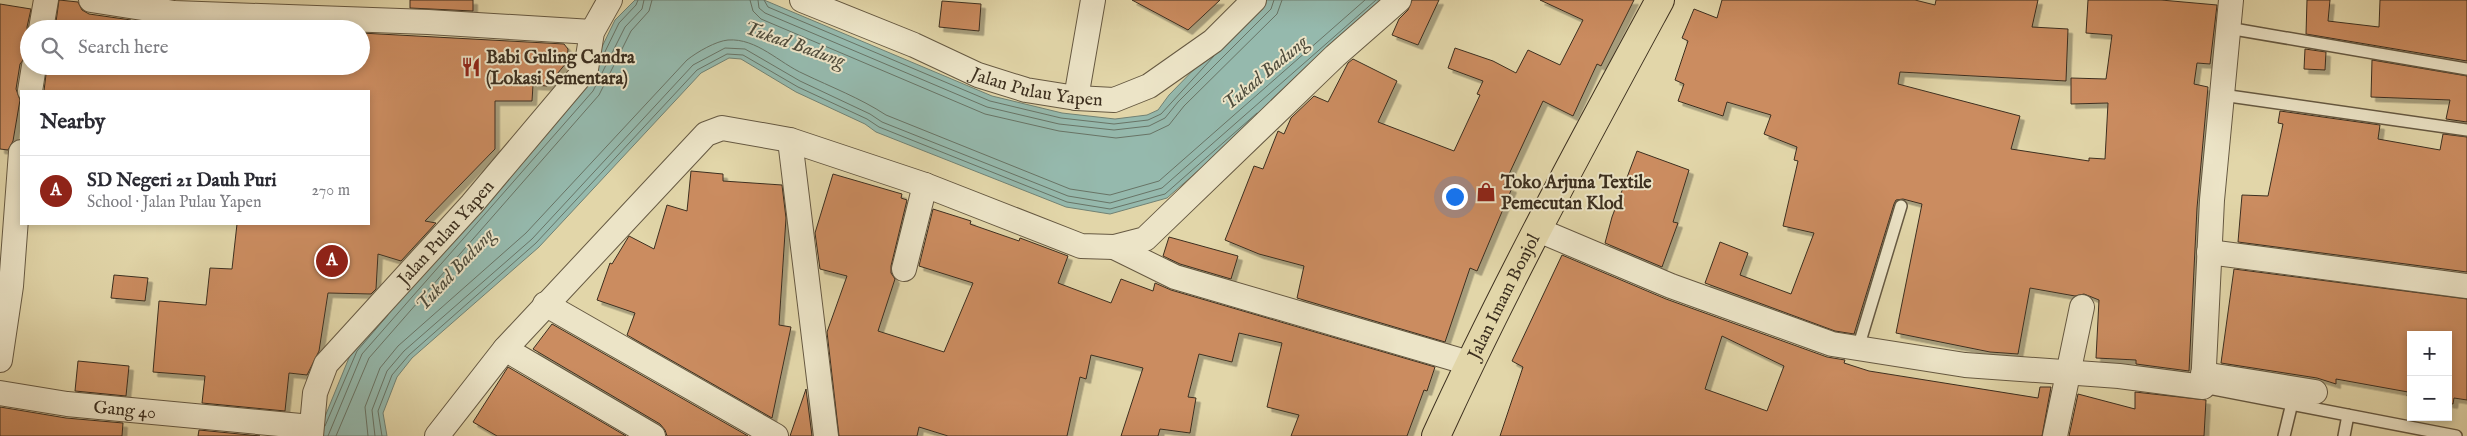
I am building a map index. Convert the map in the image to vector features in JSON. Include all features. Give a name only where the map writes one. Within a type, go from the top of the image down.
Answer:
[{"type":"highway","name":"Jalan Imam Bonjol","points":[[1436,436],[1469,362],[1536,229],[1660,0]]},
{"type":"street","points":[[43,20],[46,0]]},
{"type":"street","points":[[91,0],[174,13],[254,8],[331,10],[428,22],[592,32]]},
{"type":"street","name":"Jalan Pulau Yapen","points":[[311,432],[315,393],[326,364],[472,204],[586,69],[592,32],[610,0]]},
{"type":"street","name":"Jalan Pulau Yapen","points":[[802,0],[905,41],[978,75],[1026,90],[1076,98],[1114,100],[1149,86],[1213,42],[1254,0]]},
{"type":"street","points":[[1076,98],[1093,0]]},
{"type":"street","points":[[437,436],[505,348],[706,134],[722,128],[790,140],[925,185],[1081,246],[1114,247],[1145,239],[1335,56],[1399,0]]},
{"type":"street","points":[[2203,381],[2209,252],[2230,0]]},
{"type":"street","points":[[30,90],[33,75]]},
{"type":"street","points":[[790,140],[826,436]]},
{"type":"street","points":[[0,360],[11,286],[20,165]]},
{"type":"street","points":[[904,268],[925,185]]},
{"type":"street","points":[[1536,229],[1722,306],[1832,344],[1966,365],[2203,381],[2315,392]]},
{"type":"street","points":[[1114,247],[1175,277],[1469,362]]},
{"type":"street","points":[[2209,252],[2467,286]]},
{"type":"street","points":[[545,304],[776,436]]},
{"type":"street","points":[[2055,436],[2066,373],[2082,307]]},
{"type":"street","points":[[505,348],[653,436]]},
{"type":"street","name":"Gang 40","points":[[0,393],[67,404],[311,432]]},
{"type":"lane","points":[[2228,28],[2467,69]]},
{"type":"lane","points":[[2222,95],[2467,130]]},
{"type":"lane","points":[[1858,348],[1901,206]]},
{"type":"lane","points":[[2203,381],[2292,404],[2348,415],[2404,431],[2456,436]]},
{"type":"lane","points":[[2284,436],[2292,404]]},
{"type":"lane","points":[[2344,436],[2348,415]]},
{"type":"water","name":"Tukad Badung","points":[[635,0],[764,0],[992,96],[1062,113],[1115,119],[1147,115],[1158,110],[1169,95],[1245,17],[1265,0],[1393,0],[1167,198],[1110,214],[1066,207],[876,132],[865,124],[796,92],[741,59],[729,58],[701,73],[539,247],[412,358],[397,377],[383,413],[387,436],[317,436],[353,348],[584,84],[615,20]]},
{"type":"building","points":[[59,0],[78,2],[82,10],[89,14],[131,20],[56,20]]},
{"type":"building","points":[[410,0],[473,0],[473,11],[410,8]]},
{"type":"building","points":[[1132,0],[1220,0],[1188,30]]},
{"type":"building","points":[[1412,0],[1439,0],[1418,45],[1392,35],[1399,19],[1408,10]]},
{"type":"building","points":[[1540,0],[1634,0],[1601,66],[1597,64],[1573,116],[1543,101],[1504,185],[1512,188],[1477,271],[1470,268],[1445,342],[1297,298],[1304,266],[1259,254],[1225,240],[1254,166],[1263,169],[1278,131],[1284,134],[1291,118],[1314,96],[1328,102],[1348,63],[1353,59],[1397,81],[1378,122],[1454,151],[1480,95],[1477,94],[1483,81],[1448,68],[1455,48],[1493,61],[1516,73],[1528,50],[1560,65],[1583,20]]},
{"type":"building","points":[[1722,0],[1915,0],[1935,5],[1936,0],[2038,0],[2032,27],[2068,29],[2066,81],[1900,72],[1898,84],[2020,116],[2011,149],[2089,161],[2089,158],[2105,159],[2108,103],[2071,104],[2071,78],[2106,79],[2112,35],[2086,33],[2088,0],[2161,0],[2217,5],[2210,64],[2197,63],[2194,84],[2208,87],[2197,208],[2189,371],[2136,364],[2136,360],[2096,358],[2099,300],[2084,294],[2075,296],[2030,288],[2018,354],[1990,352],[1896,333],[1922,204],[1903,199],[1896,200],[1894,204],[1854,334],[1835,331],[1705,283],[1720,242],[1748,253],[1740,275],[1791,294],[1814,233],[1783,226],[1798,161],[1794,160],[1797,147],[1764,134],[1771,115],[1727,102],[1723,116],[1678,101],[1684,84],[1675,80],[1688,41],[1682,38],[1694,9],[1717,18]]},
{"type":"building","points":[[2307,0],[2330,0],[2328,21],[2379,27],[2380,0],[2467,0],[2467,61],[2306,34]]},
{"type":"building","points":[[942,1],[981,4],[979,31],[939,27]]},
{"type":"building","points":[[0,4],[31,9],[29,20],[20,20],[20,64],[16,89],[20,100],[13,141],[8,150],[0,149]]},
{"type":"building","points":[[370,33],[564,44],[568,49],[567,62],[547,86],[533,85],[532,101],[495,101],[495,149],[425,221],[436,223],[401,261],[378,254],[376,289],[371,294],[328,293],[319,351],[307,375],[289,373],[285,411],[202,403],[205,376],[153,372],[159,301],[206,305],[210,268],[232,269],[237,225],[370,225],[370,90],[44,90],[46,75],[370,75]]},
{"type":"building","points":[[2305,49],[2326,52],[2325,70],[2304,69]]},
{"type":"building","points":[[2372,60],[2467,76],[2467,122],[2446,119],[2450,100],[2371,97]]},
{"type":"building","points":[[2280,111],[2380,125],[2378,139],[2440,150],[2443,134],[2467,137],[2467,272],[2238,242],[2242,195],[2268,196],[2283,124],[2278,123]]},
{"type":"building","points":[[1637,151],[1689,170],[1673,222],[1678,223],[1662,267],[1605,243],[1612,217]]},
{"type":"building","points":[[691,171],[723,174],[723,181],[782,185],[786,218],[779,325],[791,327],[772,418],[627,335],[635,313],[597,300],[610,263],[612,264],[629,236],[654,249],[667,205],[687,211]]},
{"type":"building","points":[[833,174],[902,194],[901,198],[907,200],[891,266],[891,273],[895,279],[878,331],[944,352],[973,283],[919,266],[933,209],[971,221],[970,224],[1019,241],[1020,238],[1068,256],[1058,283],[1111,303],[1121,279],[1153,291],[1155,283],[1171,290],[1435,367],[1427,391],[1424,390],[1407,436],[1291,436],[1299,415],[1267,407],[1282,343],[1239,333],[1232,362],[1199,354],[1188,397],[1196,398],[1190,433],[1160,429],[1158,436],[1121,436],[1143,368],[1091,355],[1086,379],[1080,377],[1067,436],[948,436],[919,427],[917,436],[839,436],[827,332],[847,276],[820,269],[815,233]]},
{"type":"building","points":[[1169,237],[1238,256],[1231,279],[1180,264],[1163,256]]},
{"type":"building","points":[[1562,255],[1666,299],[1827,357],[1845,360],[1844,363],[1869,371],[2038,398],[2040,387],[2051,387],[2042,436],[1500,436],[1523,367],[1512,361]],"holes":[[[1722,336],[1784,366],[1767,411],[1705,389]]]},
{"type":"building","points":[[2234,269],[2467,299],[2467,400],[2454,398],[2453,404],[2452,331],[2407,331],[2407,392],[2336,379],[2336,384],[2317,378],[2221,363]]},
{"type":"building","points":[[114,275],[148,278],[145,301],[111,298]]},
{"type":"building","points":[[552,324],[748,436],[667,436],[660,424],[533,349]]},
{"type":"building","points":[[78,361],[129,366],[126,396],[75,391]]},
{"type":"building","points":[[508,367],[626,436],[497,436],[473,422]]},
{"type":"building","points":[[806,389],[812,436],[790,436]]},
{"type":"building","points":[[2135,392],[2206,400],[2204,436],[2069,436],[2078,394],[2135,409]]},
{"type":"building","points":[[0,407],[66,418],[123,423],[122,436],[0,436]]},
{"type":"building","points":[[199,430],[260,436],[198,436]]},
{"type":"place","name":"Babi Guling Candra (Lokasi Sementara)","points":[[471,67]]},
{"type":"place","name":"Toko Arjuna Textile Pemecutan Klod","points":[[1486,192]]},
{"type":"place","name":"SD Negeri 21 Dauh Puri","points":[[332,261]]}]
